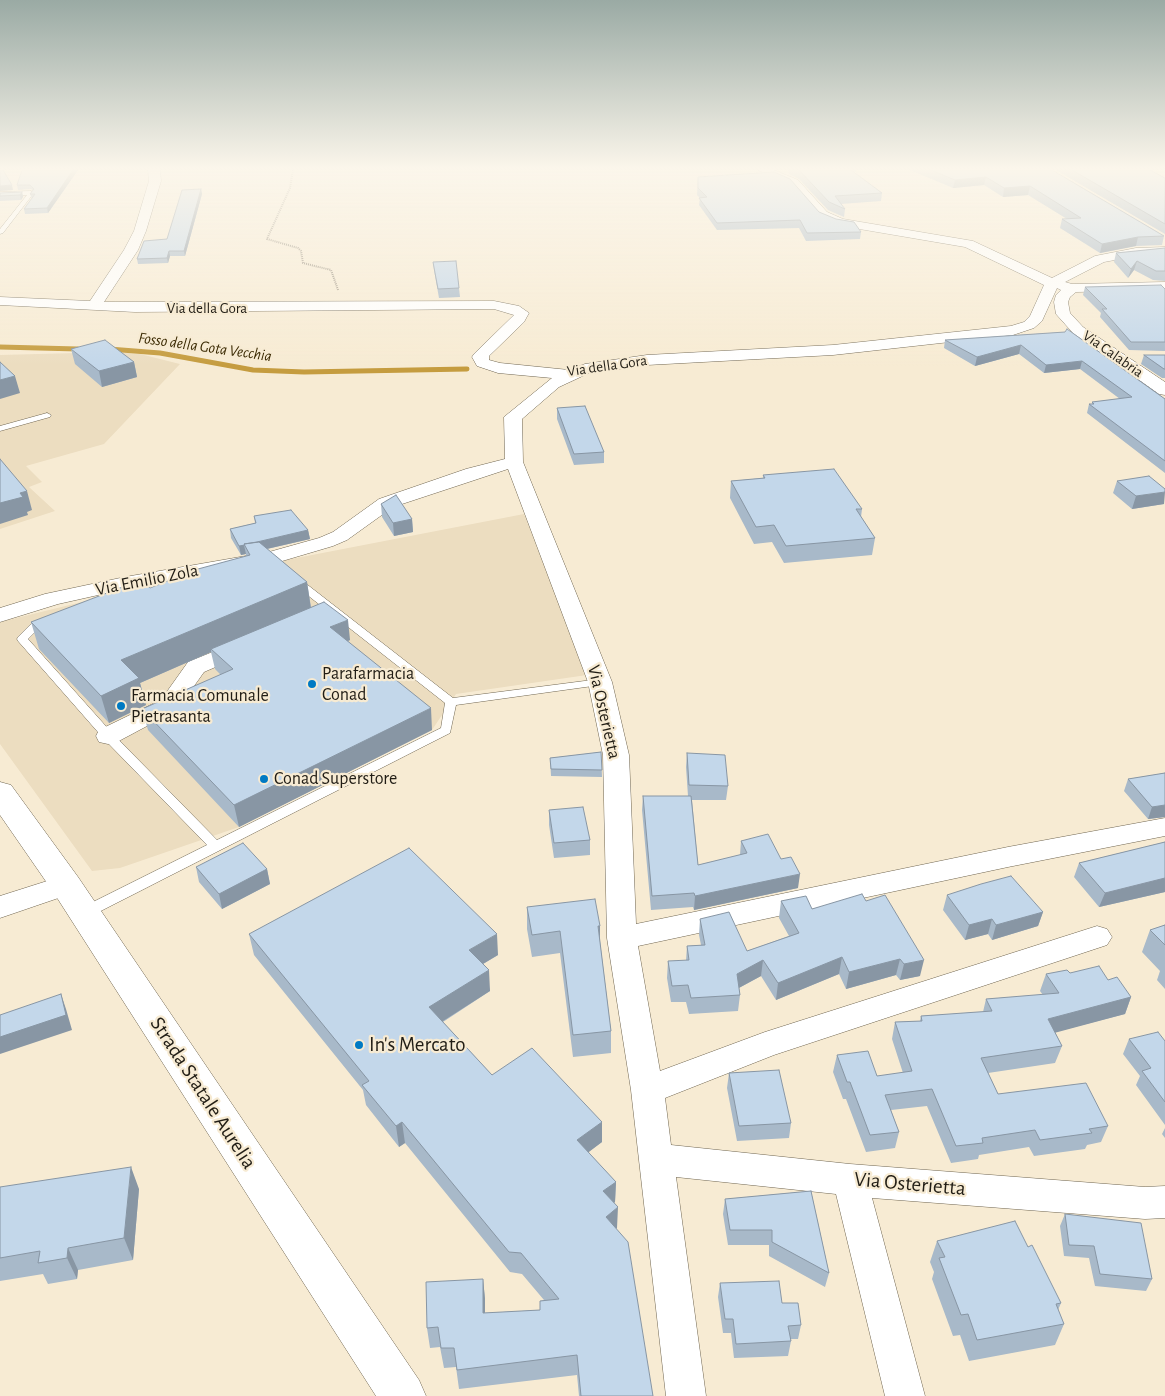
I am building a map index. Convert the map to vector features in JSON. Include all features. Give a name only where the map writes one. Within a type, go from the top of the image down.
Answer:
[{"type":"main road","name":"Strada Statale Aurelia","points":[[2,798],[75,899],[403,1396]]},
{"type":"street","points":[[93,307],[131,250],[138,235]]},
{"type":"street","points":[[916,235],[968,244],[989,252],[1052,283],[1072,288],[1165,286]]},
{"type":"street","points":[[1052,283],[1100,259],[1136,252],[1165,251]]},
{"type":"street","name":"Via della Gora","points":[[0,301],[93,307],[478,305],[514,309],[522,313],[519,319],[483,353],[480,357],[483,363],[498,368],[569,375],[585,369],[647,360],[833,350],[956,338],[1013,330],[1029,325],[1037,318],[1052,283]]},
{"type":"street","points":[[1040,312],[1063,314],[1061,302],[1063,295],[1072,288]]},
{"type":"street","name":"Via Calabria","points":[[1063,314],[1078,330],[1120,357],[1165,390]]},
{"type":"street","points":[[1120,357],[1147,357]]},
{"type":"street","name":"Via Osterietta","points":[[569,375],[553,384],[513,417],[514,462],[600,682],[616,755],[622,938],[647,1090],[686,1396]]},
{"type":"street","name":"Via Emilio Zola","points":[[0,615],[53,599],[281,568],[340,536],[386,503],[473,473],[514,462]]},
{"type":"street","points":[[305,621],[332,609]]},
{"type":"street","points":[[108,736],[169,705],[196,667],[259,640]]},
{"type":"street","points":[[622,938],[1008,857],[1165,827]]},
{"type":"street","points":[[0,907],[75,899]]},
{"type":"street","points":[[647,1090],[766,1045],[1097,937]]},
{"type":"street","name":"Via Osterietta","points":[[655,1159],[850,1180],[1146,1203],[1165,1202]]},
{"type":"street","points":[[850,1180],[904,1396]]},
{"type":"lane","points":[[0,429],[47,415]]},
{"type":"lane","points":[[281,568],[451,702],[600,682]]},
{"type":"lane","points":[[54,620],[36,625],[22,639],[108,736],[214,846]]},
{"type":"lane","points":[[75,899],[214,846],[446,730],[451,702]]},
{"type":"path","points":[[269,235],[267,239],[298,248],[301,251],[303,263],[331,270],[339,292],[354,296],[354,306]]},
{"type":"shaded area","points":[[116,352],[140,354],[180,364],[104,444],[26,466],[42,482],[29,487],[55,511],[0,529],[0,355]]},
{"type":"shaded area","points":[[524,514],[587,675],[456,694],[432,730],[239,827],[120,868],[92,871],[0,744],[0,622],[131,590]]},
{"type":"building","points":[[168,235],[188,235],[184,251],[169,251],[167,258],[137,259],[144,241],[167,239]]},
{"type":"building","points":[[1088,235],[1164,236],[1138,237],[1102,244]]},
{"type":"building","points":[[1165,248],[1165,271],[1156,271],[1137,261],[1131,269],[1116,253]]},
{"type":"building","points":[[456,261],[459,288],[438,289],[433,262]]},
{"type":"building","points":[[1161,285],[1165,289],[1165,342],[1131,342],[1102,309],[1107,309],[1085,287]]},
{"type":"building","points":[[1067,329],[1165,399],[1165,461],[1089,404],[1132,397],[1082,361],[1046,365],[1021,345],[977,357],[945,340],[1065,332]]},
{"type":"building","points":[[105,340],[134,362],[99,371],[71,349]]},
{"type":"building","points":[[1144,355],[1165,355],[1165,369],[1164,369]]},
{"type":"building","points":[[0,362],[15,376],[0,380]]},
{"type":"building","points":[[585,406],[604,452],[574,454],[557,408]]},
{"type":"building","points":[[0,459],[27,491],[20,493],[23,497],[0,503]]},
{"type":"building","points":[[834,469],[862,509],[856,509],[875,538],[786,546],[774,525],[756,527],[731,481],[765,478],[763,475]]},
{"type":"building","points":[[1149,476],[1165,489],[1165,492],[1136,496],[1117,481]]},
{"type":"building","points":[[396,495],[412,519],[393,523],[381,504]]},
{"type":"building","points":[[291,510],[308,530],[239,546],[230,529],[256,523],[254,516]]},
{"type":"building","points":[[259,542],[307,582],[121,660],[139,678],[101,696],[31,622],[141,580],[150,588],[198,569],[250,555],[244,544]]},
{"type":"building","name":"Conad Superstore","points":[[324,602],[348,620],[330,627],[431,708],[234,805],[142,709],[233,669],[211,649]]},
{"type":"building","points":[[601,752],[602,770],[551,769],[550,758]]},
{"type":"building","points":[[687,753],[725,755],[728,786],[689,785]]},
{"type":"building","points":[[1165,773],[1165,805],[1152,807],[1128,779]]},
{"type":"building","points":[[643,796],[691,796],[698,865],[747,853],[741,841],[768,834],[781,859],[791,857],[800,874],[695,896],[694,893],[652,896]]},
{"type":"building","points":[[583,807],[590,840],[554,843],[549,810]]},
{"type":"building","points":[[1165,842],[1165,878],[1105,893],[1079,863]]},
{"type":"building","points":[[243,843],[267,869],[219,894],[196,867]]},
{"type":"building","points":[[409,848],[497,934],[469,950],[489,970],[429,1007],[492,1075],[532,1048],[602,1122],[577,1140],[616,1182],[603,1191],[618,1207],[606,1217],[628,1242],[653,1396],[581,1396],[577,1355],[457,1370],[454,1348],[441,1348],[438,1327],[427,1328],[426,1282],[483,1279],[483,1313],[540,1310],[540,1301],[559,1299],[521,1253],[509,1252],[402,1122],[396,1126],[362,1085],[369,1081],[249,934]]},
{"type":"building","points":[[1011,876],[1043,912],[996,925],[992,919],[969,925],[947,895],[981,884]]},
{"type":"building","points":[[862,894],[866,901],[885,895],[924,960],[904,964],[900,959],[849,972],[842,957],[778,983],[763,960],[737,974],[740,995],[691,998],[688,985],[672,986],[668,961],[689,960],[687,946],[705,945],[700,919],[729,912],[747,951],[799,933],[781,901],[806,896],[812,909]]},
{"type":"building","points":[[595,899],[600,926],[598,926],[611,1031],[573,1035],[560,931],[532,935],[527,907]]},
{"type":"building","points":[[1165,925],[1165,945],[1150,930]]},
{"type":"building","points":[[1099,966],[1108,980],[1117,977],[1131,997],[1048,1019],[1062,1046],[981,1058],[998,1094],[1086,1083],[1108,1126],[1089,1129],[1092,1133],[1040,1140],[1035,1130],[982,1138],[983,1143],[956,1146],[932,1089],[885,1095],[899,1132],[870,1135],[850,1082],[847,1082],[837,1055],[868,1051],[877,1076],[912,1071],[895,1022],[922,1021],[921,1016],[992,1011],[986,999],[1059,993],[1046,974],[1067,970],[1070,973]]},
{"type":"building","points":[[61,994],[66,1015],[0,1037],[0,1015]]},
{"type":"building","points":[[1158,1032],[1165,1041],[1165,1102],[1142,1071],[1151,1068],[1129,1039]]},
{"type":"building","points":[[779,1070],[791,1123],[739,1126],[729,1073]]},
{"type":"building","points":[[131,1167],[124,1238],[68,1248],[67,1258],[38,1263],[40,1251],[0,1258],[0,1187]]},
{"type":"building","points":[[811,1191],[829,1273],[772,1242],[772,1230],[730,1230],[725,1199]]},
{"type":"building","points":[[1065,1214],[1141,1223],[1152,1279],[1100,1274],[1094,1246],[1069,1245]]},
{"type":"building","points":[[1015,1221],[1028,1247],[1032,1245],[1061,1303],[1056,1304],[1064,1324],[977,1340],[968,1314],[961,1315],[939,1258],[945,1257],[937,1241]]},
{"type":"building","points":[[779,1281],[782,1303],[798,1303],[801,1325],[788,1326],[791,1341],[736,1344],[733,1319],[725,1319],[720,1283]]},
{"type":"waterway","name":"Fosso della Gota Vecchia","points":[[0,347],[78,349]]},
{"type":"waterway","name":"Fosso della Gota Vecchia","points":[[109,349],[160,353],[253,370],[304,372],[467,369]]},
{"type":"place","name":"Parafarmacia Conad","points":[[312,684]]},
{"type":"place","name":"Farmacia Comunale Pietrasanta","points":[[121,706]]},
{"type":"place","name":"Conad Superstore","points":[[264,779]]},
{"type":"place","name":"In's Mercato","points":[[359,1045]]}]
